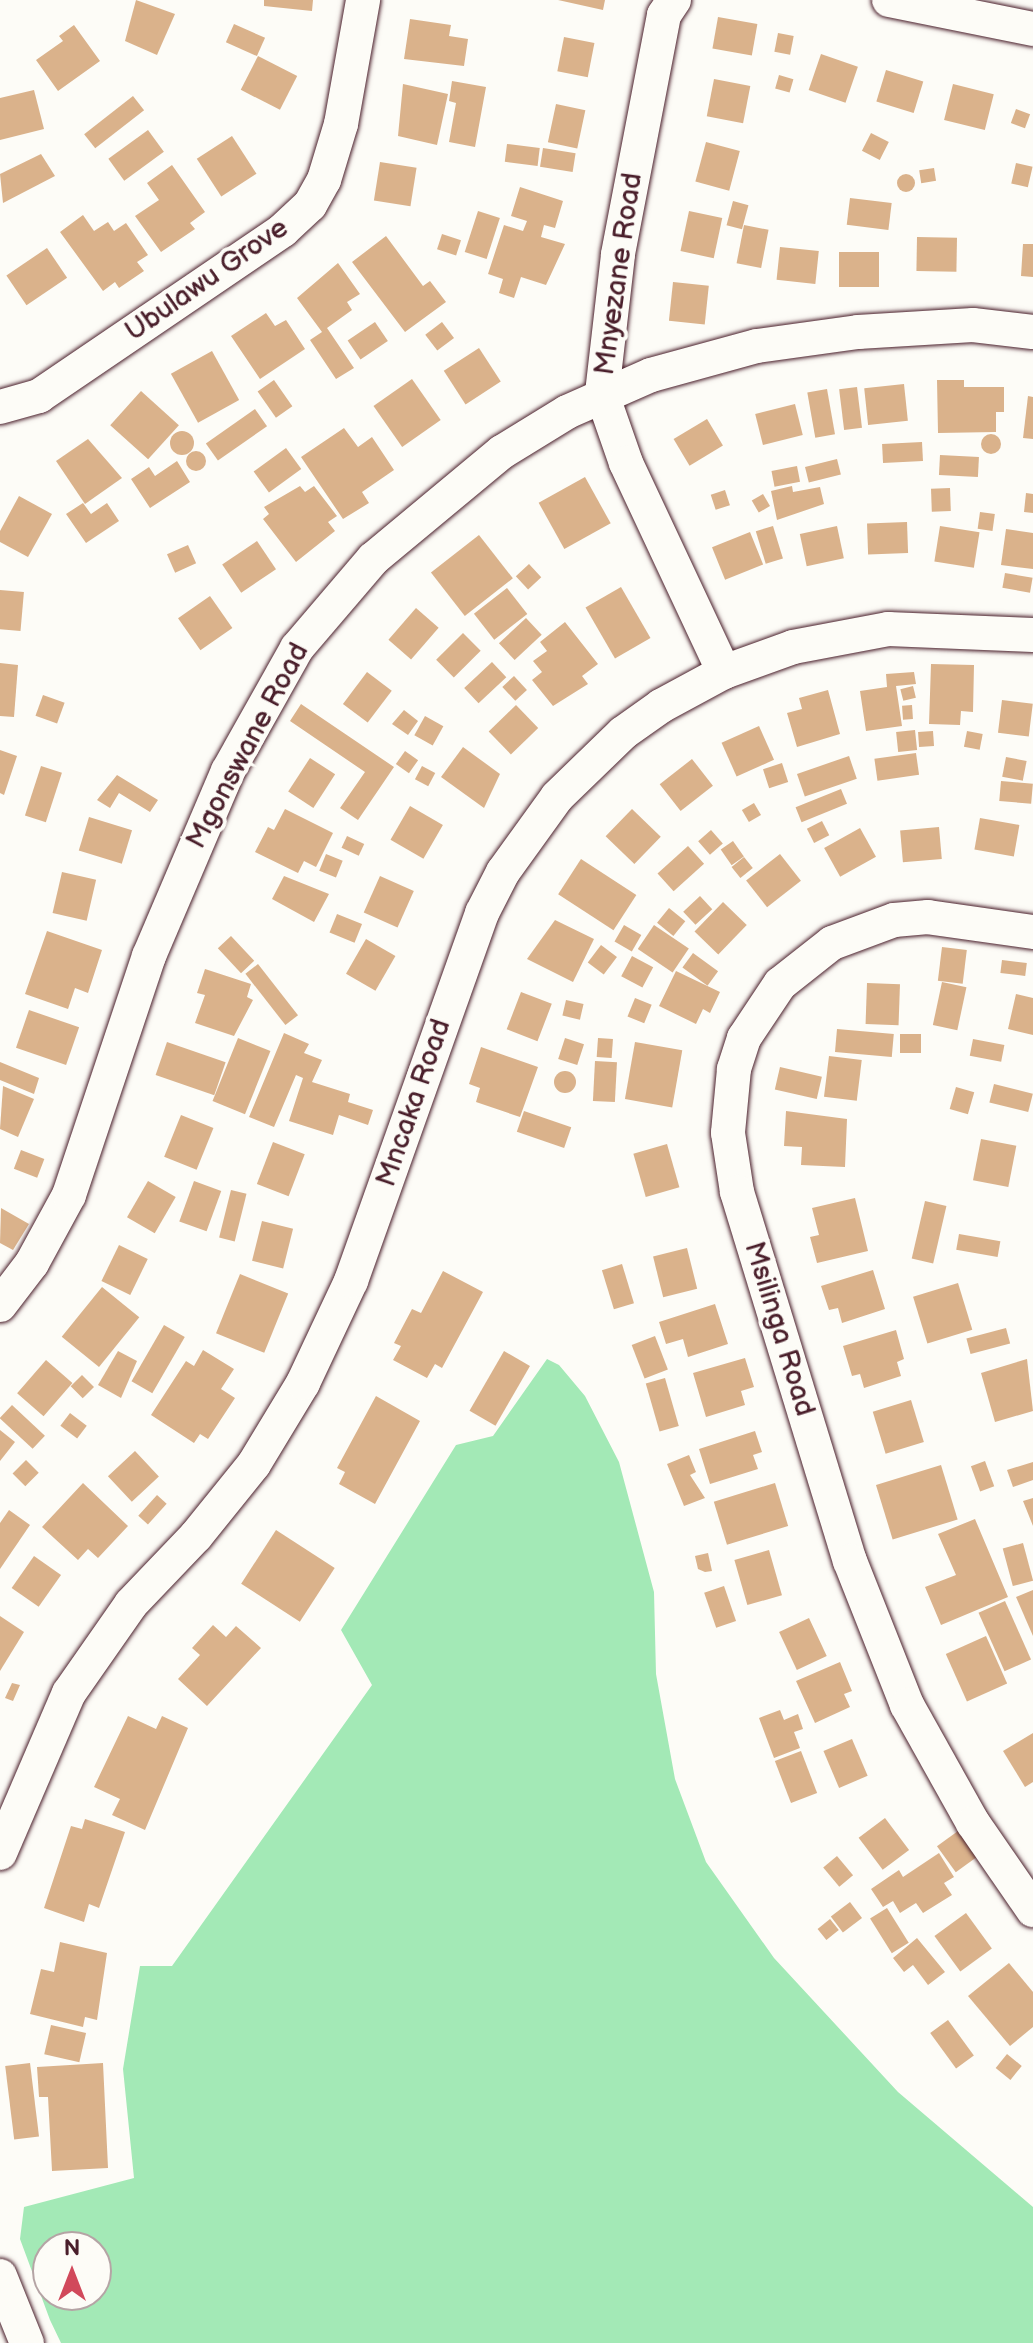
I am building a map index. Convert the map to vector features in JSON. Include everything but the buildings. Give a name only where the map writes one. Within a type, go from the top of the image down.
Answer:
[{"type":"street","name":"Ubulawu Grove","points":[[0,407],[39,396],[283,230],[310,205],[324,180],[341,124],[363,0]]},
{"type":"street","name":"Mnyezane Road","points":[[674,0],[664,15],[618,255],[602,394],[626,463],[724,672]]},
{"type":"street","points":[[889,0],[1033,29]]},
{"type":"street","name":"Mgonswane Road","points":[[0,1305],[32,1263],[69,1195],[149,956],[188,858],[234,760],[297,648],[335,599],[408,526],[502,452],[602,394],[651,375],[786,342],[915,325],[1033,332]]},
{"type":"street","name":"Mncaka Road","points":[[0,1853],[69,1693],[131,1604],[196,1536],[254,1464],[303,1383],[351,1281],[465,956],[503,872],[557,797],[589,764],[661,706],[724,672],[793,647],[888,629],[1033,635]]},
{"type":"street","name":"Msilinga Road","points":[[1033,932],[928,917],[894,920],[832,943],[780,984],[744,1038],[728,1101],[728,1133],[737,1192],[867,1605],[907,1705],[973,1823],[1033,1910]]},
{"type":"street","points":[[0,2276],[27,2343]]},
{"type":"green space","points":[[547,1359],[559,1365],[585,1396],[619,1462],[654,1592],[656,1674],[675,1779],[706,1862],[774,1958],[898,2092],[1033,2207],[1033,2343],[61,2343],[47,2311],[112,2311],[112,2231],[32,2231],[32,2271],[20,2239],[24,2207],[134,2178],[123,2069],[140,1966],[172,1966],[372,1685],[341,1630],[456,1445],[493,1436]]}]
